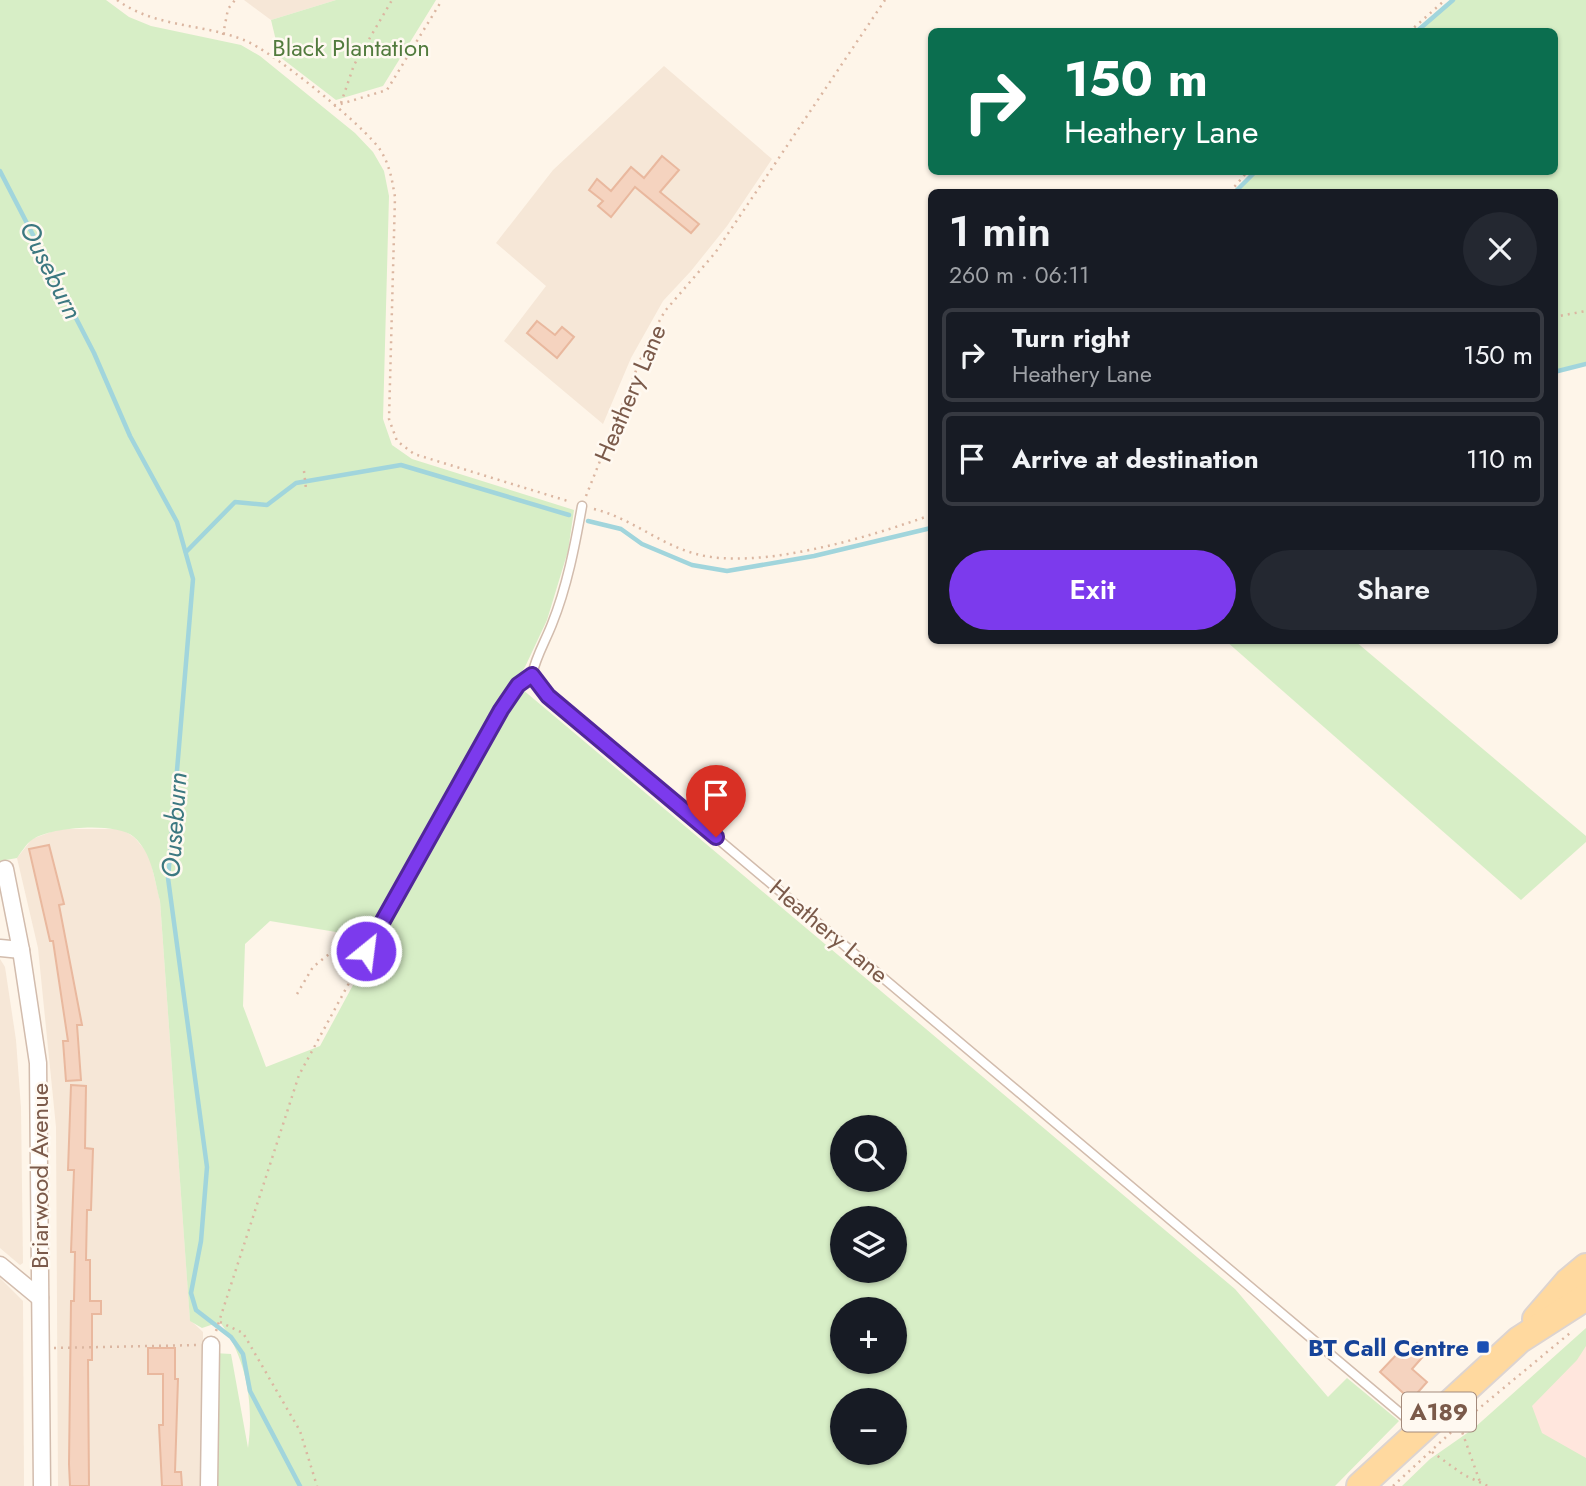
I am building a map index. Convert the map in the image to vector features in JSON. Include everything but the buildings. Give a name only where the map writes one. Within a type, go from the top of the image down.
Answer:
[{"type":"main road","name":"A189","points":[[1360,1486],[1426,1440],[1520,1340],[1568,1282],[1586,1267]]},
{"type":"main road","name":"A189","points":[[1520,1340],[1586,1297]]},
{"type":"street","name":"Briarwood Avenue","points":[[5,869],[22,950],[38,1063],[42,1486]]},
{"type":"street","points":[[0,948],[22,950]]},
{"type":"street","points":[[0,1265],[40,1298]]},
{"type":"street","points":[[209,1486],[213,1340]]},
{"type":"lane","points":[[366,951],[501,710],[518,685],[532,675],[536,657],[552,624],[573,552],[582,506]]},
{"type":"lane","name":"Heathery Lane","points":[[532,675],[558,705],[1426,1440]]},
{"type":"path","points":[[117,0],[153,20],[244,40],[265,51],[370,138],[390,169],[395,197],[389,419],[397,441],[414,454],[610,513],[665,542],[695,554],[730,561],[817,546],[928,516]]},
{"type":"path","points":[[223,35],[228,9],[235,0]]},
{"type":"path","points":[[340,104],[354,65],[392,0]]},
{"type":"path","points":[[334,106],[387,90],[442,0]]},
{"type":"path","name":"Heathery Lane","points":[[582,506],[647,343],[665,311],[715,253],[885,0]]},
{"type":"path","points":[[1414,28],[1445,0]]},
{"type":"path","points":[[1233,189],[1244,175]]},
{"type":"path","points":[[1558,316],[1586,311]]},
{"type":"path","points":[[304,471],[306,489]]},
{"type":"path","points":[[297,994],[313,967],[344,942],[394,965]]},
{"type":"path","points":[[41,1348],[213,1340],[299,1075],[366,951]]},
{"type":"path","points":[[220,1322],[243,1333],[300,1431],[317,1486]]},
{"type":"path","points":[[1393,1486],[1426,1440],[1459,1425],[1576,1328]]},
{"type":"path","points":[[1459,1425],[1480,1482]]},
{"type":"path","points":[[1426,1440],[1439,1459],[1489,1486]]},
{"type":"shaded area","points":[[244,0],[336,0],[271,20]]},
{"type":"shaded area","points":[[664,66],[772,159],[727,226],[663,301],[631,358],[603,424],[504,341],[546,286],[496,243],[553,170]]},
{"type":"shaded area","points":[[59,829],[122,829],[135,838],[149,855],[160,901],[190,1320],[203,1332],[203,1486],[58,1486],[56,1127],[38,948],[17,858],[32,839]]},
{"type":"shaded area","points":[[0,959],[5,967],[16,1040],[21,1108],[23,1263],[20,1265],[0,1248]]},
{"type":"shaded area","points":[[0,1278],[23,1301],[24,1486],[0,1486]]},
{"type":"shaded area","points":[[1586,1336],[1586,1472],[1489,1424]]},
{"type":"green space","points":[[0,0],[106,0],[129,17],[151,26],[241,45],[260,56],[355,133],[373,152],[384,171],[389,196],[383,419],[392,445],[412,459],[574,510],[568,551],[547,620],[525,667],[497,707],[364,945],[336,932],[270,921],[245,944],[243,1006],[266,1067],[320,1046],[418,865],[522,689],[1235,1289],[1328,1397],[1347,1378],[1399,1421],[1335,1486],[216,1486],[214,1353],[231,1354],[248,1448],[249,1399],[237,1351],[220,1322],[202,1328],[190,1321],[160,901],[152,866],[134,837],[114,829],[100,828],[70,829],[44,834],[30,841],[17,858],[0,861]]},
{"type":"green space","name":"Black Plantation","points":[[336,0],[436,0],[383,86],[336,100],[280,57],[271,20]]},
{"type":"green space","points":[[1453,0],[1586,0],[1586,363],[1558,371],[1558,189],[1238,189],[1252,175],[1558,175],[1558,28],[1420,28]]},
{"type":"green space","points":[[1229,644],[1359,644],[1586,836],[1586,842],[1521,900]]},
{"type":"green space","points":[[1586,1328],[1586,1346],[1577,1360],[1532,1406],[1542,1433],[1586,1458],[1586,1486],[1402,1486],[1430,1459],[1473,1429]]},
{"type":"waterway","points":[[1421,28],[1453,0]]},
{"type":"waterway","name":"Ouseburn","points":[[0,171],[94,353],[130,436],[177,522],[193,579],[168,878],[207,1167],[201,1241],[191,1293],[196,1310],[231,1337],[243,1354],[250,1391],[300,1486]]},
{"type":"waterway","points":[[1238,189],[1252,175]]},
{"type":"waterway","points":[[1558,371],[1586,364]]},
{"type":"waterway","points":[[186,552],[235,502],[267,505],[296,483],[401,465],[569,515]]},
{"type":"waterway","points":[[588,521],[621,529],[642,544],[692,565],[727,571],[814,556],[928,529]]},
{"type":"place","name":"BT Call Centre","points":[[1483,1347]]},
{"type":"route","points":[[366,951],[501,710],[518,685],[532,675],[548,696],[716,837]]}]
